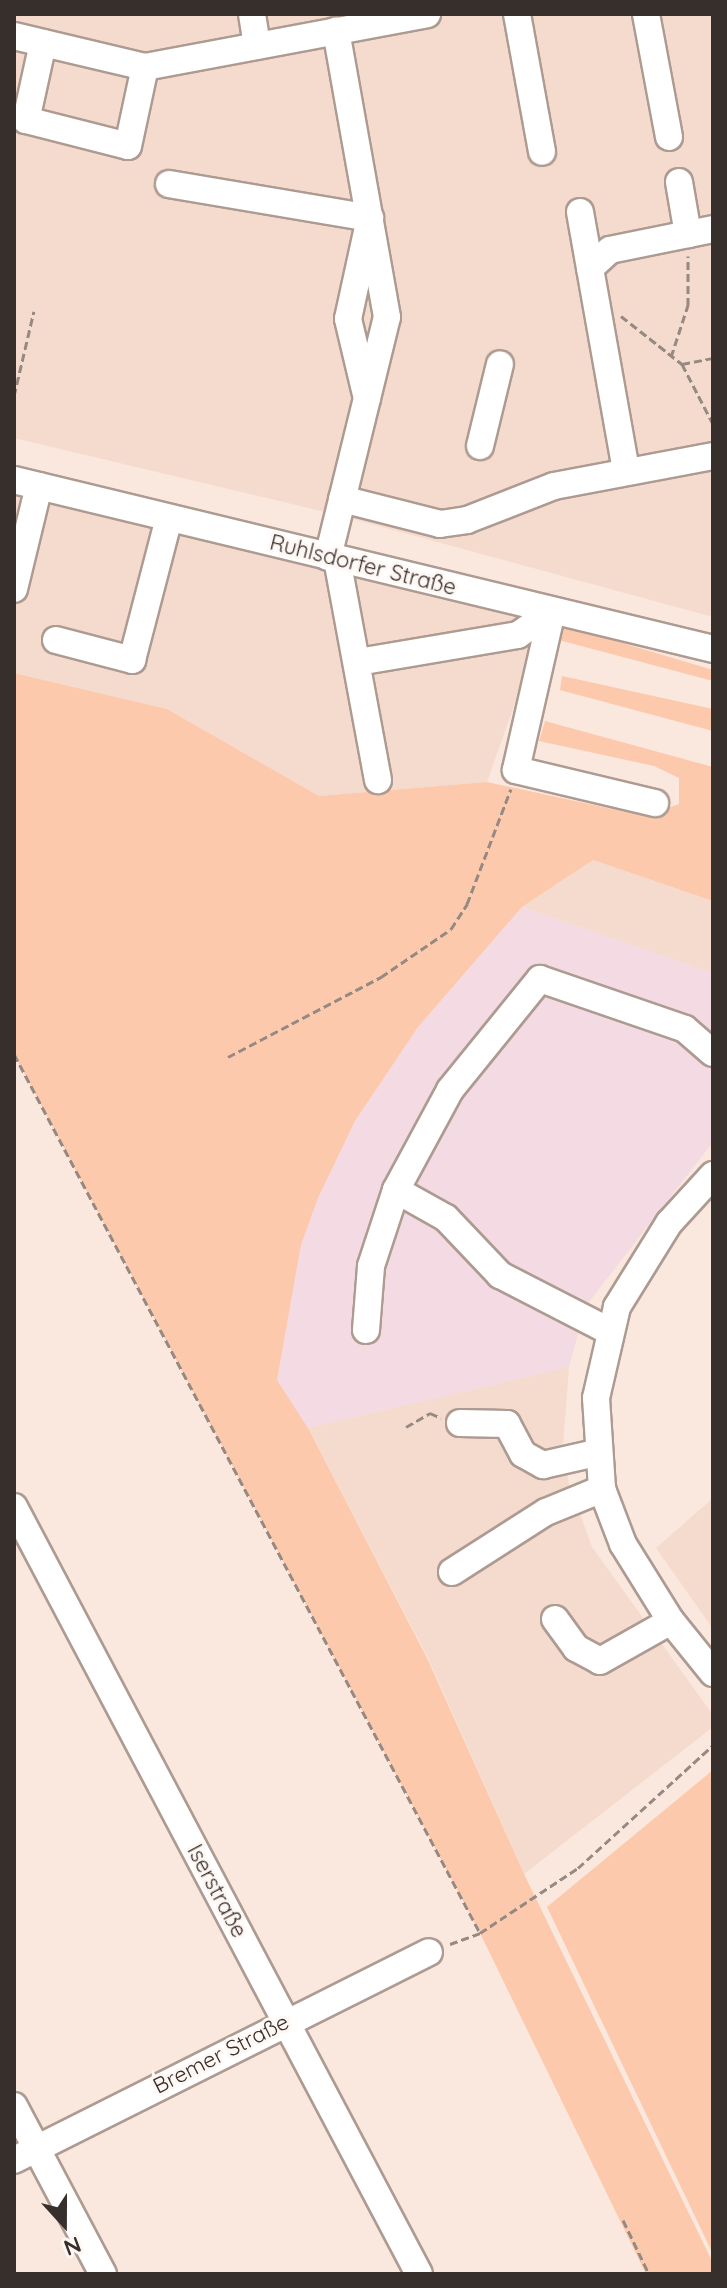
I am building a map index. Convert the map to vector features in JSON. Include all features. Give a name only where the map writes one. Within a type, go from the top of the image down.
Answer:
[{"type":"street","points":[[252,14],[257,46]]},
{"type":"street","points":[[14,36],[145,67],[336,31],[362,20],[427,14]]},
{"type":"street","points":[[517,14],[542,152]]},
{"type":"street","points":[[646,14],[669,137]]},
{"type":"street","points":[[336,31],[387,317],[342,499],[333,558],[358,662],[378,780]]},
{"type":"street","points":[[43,43],[22,103],[26,120],[128,146],[145,67]]},
{"type":"street","points":[[590,268],[610,250],[700,231],[679,182]]},
{"type":"street","points":[[169,184],[370,218]]},
{"type":"street","points":[[580,212],[626,470]]},
{"type":"street","points":[[367,399],[348,319],[370,218]]},
{"type":"street","points":[[480,446],[500,364]]},
{"type":"street","points":[[342,499],[440,524],[467,520],[554,486],[713,456]]},
{"type":"street","points":[[14,589],[27,483]]},
{"type":"street","name":"Ruhlsdorfer Straße","points":[[27,483],[713,649]]},
{"type":"street","points":[[56,640],[132,660],[169,518]]},
{"type":"street","points":[[358,662],[518,635],[552,611]]},
{"type":"street","points":[[552,611],[516,770],[655,803]]},
{"type":"street","points":[[366,1330],[371,1266],[396,1190],[450,1090],[540,979],[685,1029],[713,1053]]},
{"type":"street","points":[[713,1175],[639,1267],[609,1331],[596,1398],[596,1453],[602,1489],[636,1570],[671,1621],[713,1673]]},
{"type":"street","points":[[396,1190],[446,1218],[500,1275],[609,1331]]},
{"type":"street","points":[[453,1423],[507,1424],[523,1454],[543,1465],[596,1453]]},
{"type":"street","points":[[452,1572],[546,1512],[602,1489]]},
{"type":"street","name":"Iserstraße","points":[[14,1507],[419,2274]]},
{"type":"street","points":[[555,1619],[576,1648],[600,1661],[671,1621]]},
{"type":"street","name":"Bremer Straße","points":[[25,2154],[286,2020],[429,1952]]},
{"type":"street","points":[[14,2106],[25,2154],[103,2274]]},
{"type":"path","points":[[671,357],[688,305],[700,231]]},
{"type":"path","points":[[14,396],[34,311]]},
{"type":"path","points":[[598,316],[617,314],[682,364],[713,424]]},
{"type":"path","points":[[682,364],[713,358]]},
{"type":"path","points":[[228,1057],[381,977],[451,929],[496,834],[516,770]]},
{"type":"path","points":[[14,1054],[480,1933]]},
{"type":"path","points":[[406,1427],[430,1413],[453,1423]]},
{"type":"path","points":[[429,1952],[480,1933],[578,1868],[713,1745]]},
{"type":"path","points":[[623,2220],[649,2274]]},
{"type":"shaded area","points":[[14,14],[713,14],[713,617],[338,515],[14,438]]},
{"type":"shaded area","points":[[14,490],[544,621],[487,782],[319,796],[167,709],[14,673]]},
{"type":"shaded area","points":[[559,624],[713,670],[713,681],[555,639]]},
{"type":"shaded area","points":[[14,673],[167,709],[319,796],[487,782],[645,816],[679,804],[679,778],[654,766],[539,741],[545,721],[713,767],[713,901],[593,860],[522,907],[418,1027],[355,1121],[318,1198],[301,1245],[277,1380],[308,1428],[427,1658],[524,1874],[713,2263],[713,2274],[646,2274],[480,1933],[14,1054]]},
{"type":"shaded area","points":[[562,676],[713,709],[713,731],[560,690]]},
{"type":"shaded area","points":[[593,860],[713,901],[713,973],[522,907]]},
{"type":"shaded area","points":[[522,907],[713,973],[713,1142],[585,1307],[569,1367],[308,1428],[277,1380],[301,1245],[318,1198],[355,1121],[418,1027]]},
{"type":"shaded area","points":[[569,1367],[563,1445],[569,1484],[592,1547],[713,1715],[713,1727],[524,1874],[428,1658],[308,1428]]},
{"type":"shaded area","points":[[713,1498],[713,1629],[656,1548]]},
{"type":"shaded area","points":[[713,1770],[713,2254],[547,1907]]}]
